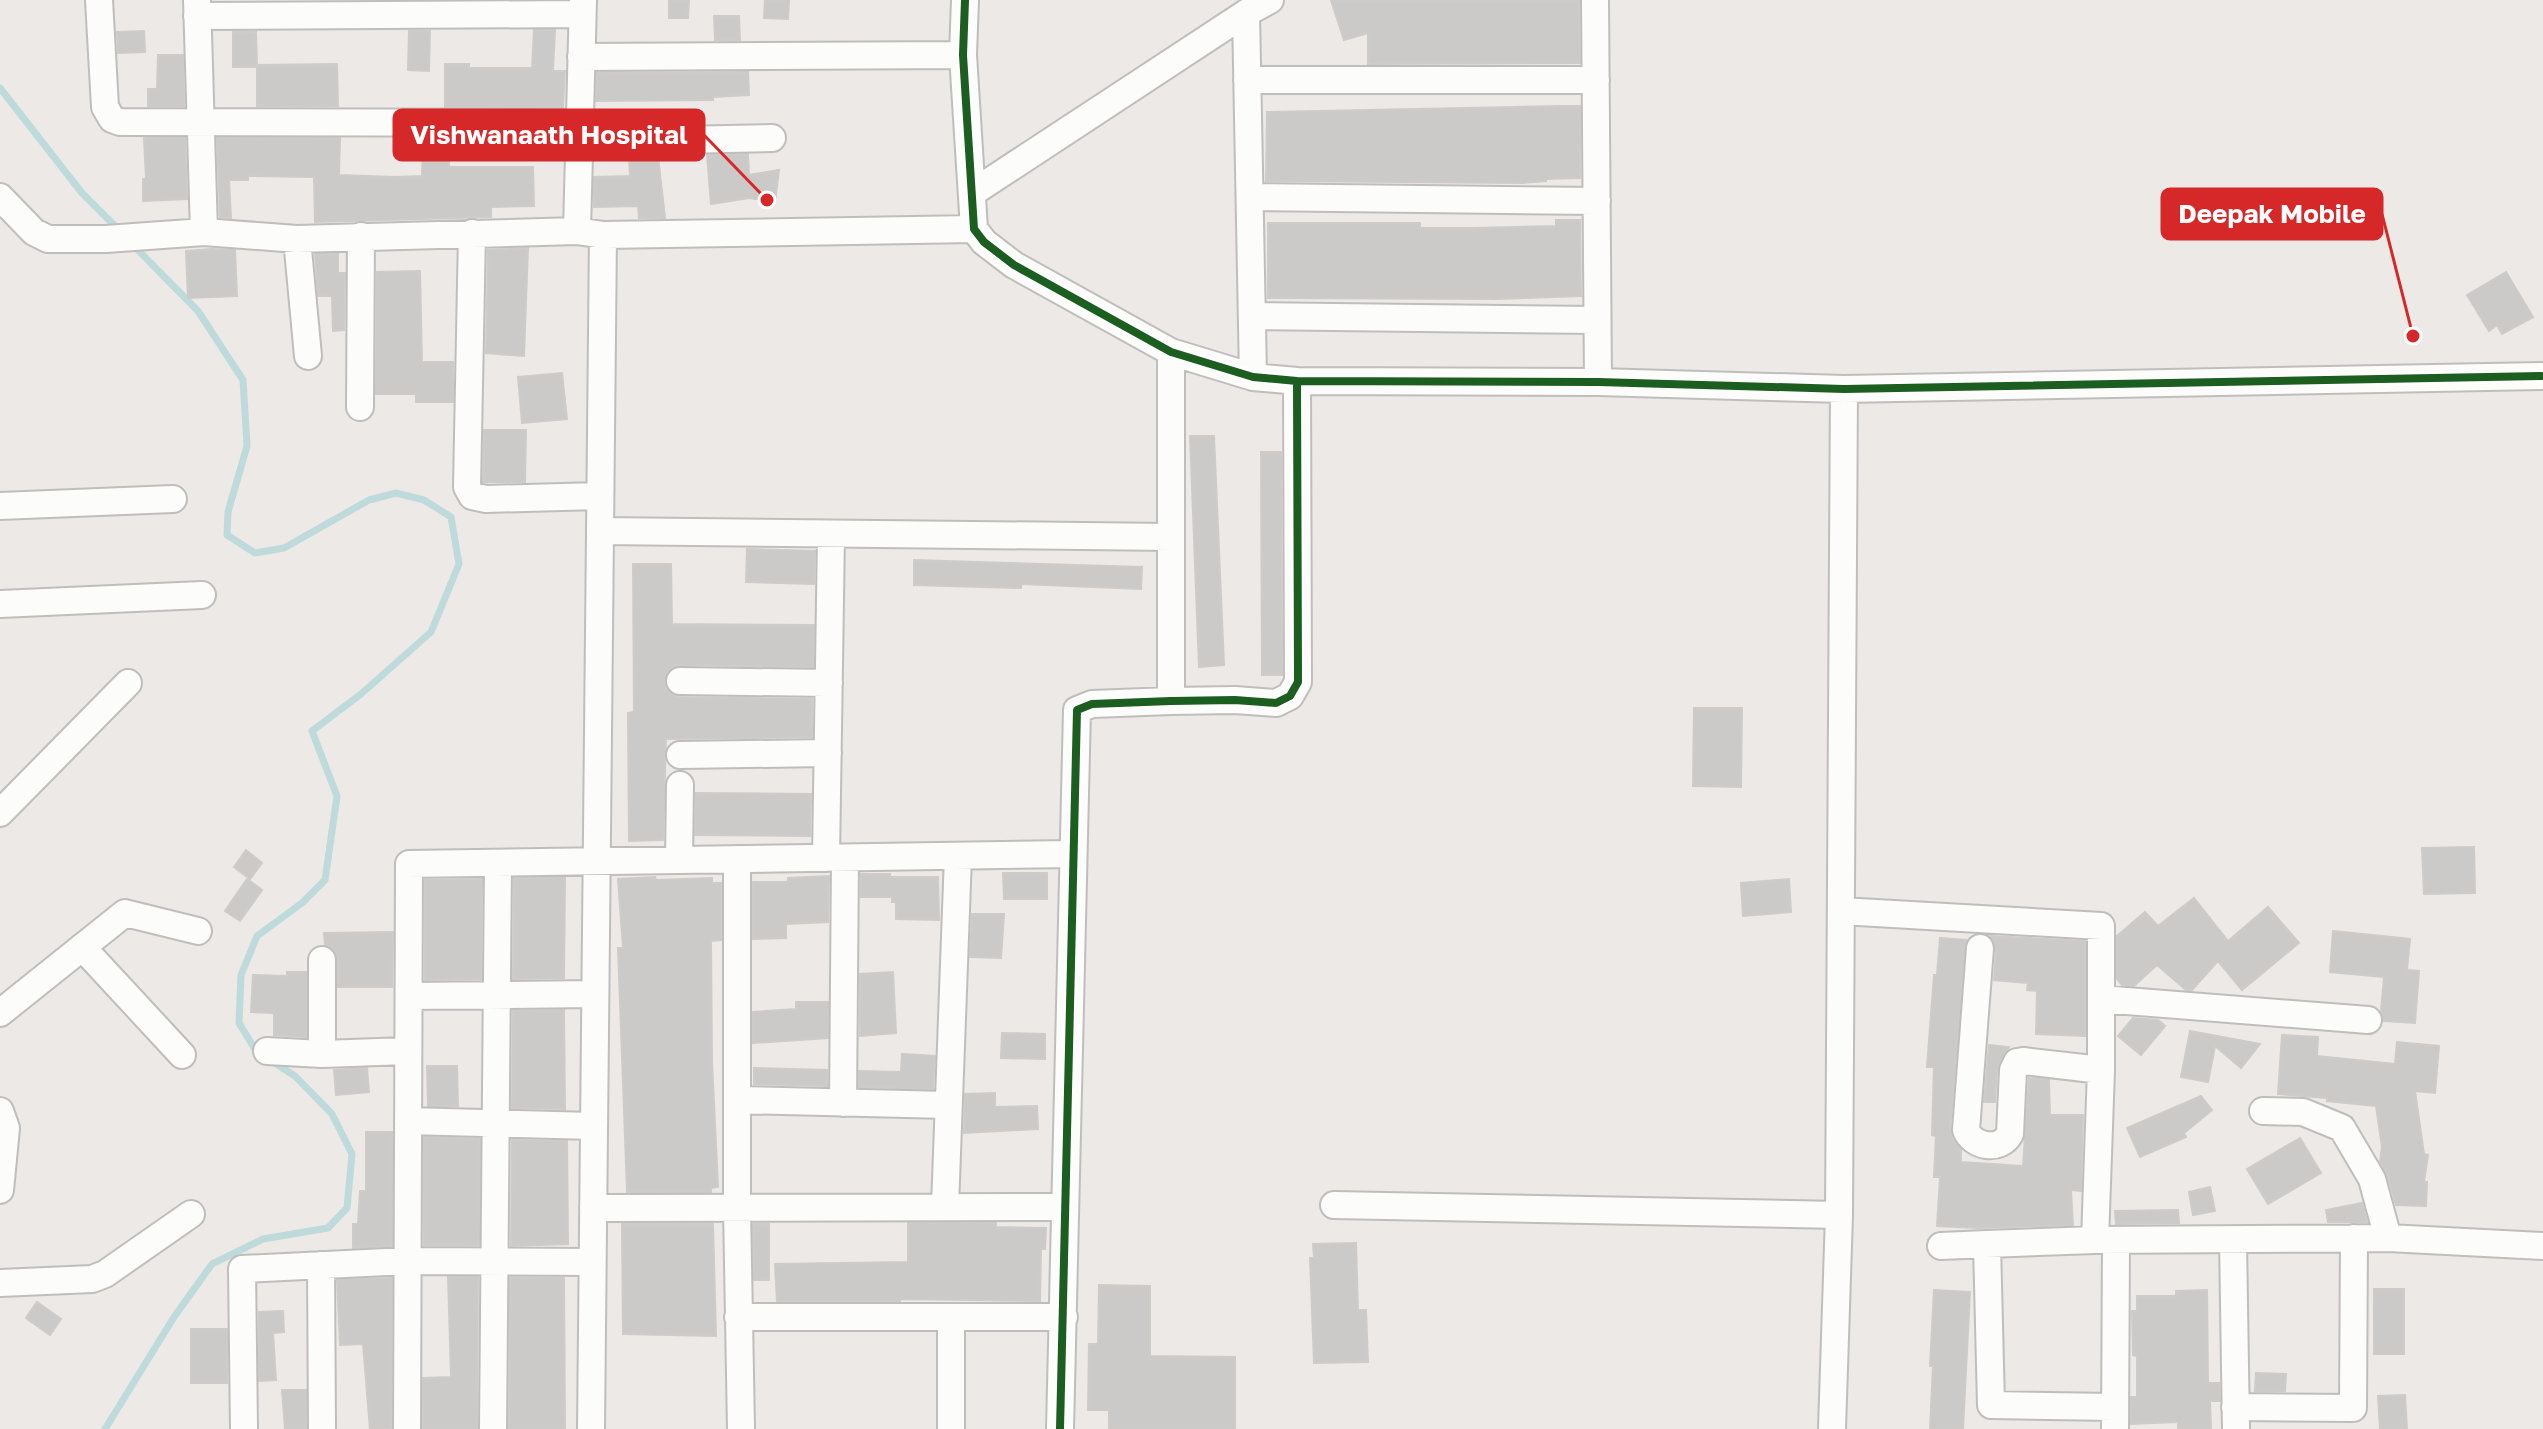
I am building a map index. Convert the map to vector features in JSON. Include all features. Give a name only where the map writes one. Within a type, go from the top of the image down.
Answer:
[{"type":"street","points":[[99,0],[105,107],[112,119],[120,122],[772,138]]},
{"type":"street","points":[[965,0],[963,55],[974,229],[984,242],[1014,265],[1171,352],[1253,377],[1297,381],[1598,382],[1844,389],[2542,375]]},
{"type":"street","points":[[972,193],[1270,0]]},
{"type":"street","points":[[1595,0],[1598,382]]},
{"type":"street","points":[[204,232],[197,8],[583,7],[578,132],[590,233],[600,531],[591,1429]]},
{"type":"street","points":[[1246,13],[1253,377]]},
{"type":"street","points":[[581,57],[963,55]]},
{"type":"street","points":[[1247,80],[1596,80]]},
{"type":"street","points":[[0,197],[34,232],[48,239],[106,239],[204,232],[297,239],[472,233],[974,229]]},
{"type":"street","points":[[1250,197],[1597,201]]},
{"type":"street","points":[[472,233],[467,487],[472,496],[486,499],[599,496]]},
{"type":"street","points":[[360,407],[361,236]]},
{"type":"street","points":[[297,239],[308,356]]},
{"type":"street","points":[[1252,316],[1597,320]]},
{"type":"street","points":[[1171,352],[1171,701]]},
{"type":"street","points":[[1060,1429],[1077,710],[1092,704],[1171,701],[1276,703],[1290,696],[1298,682],[1297,381]]},
{"type":"street","points":[[1832,1429],[1839,1215],[1844,389]]},
{"type":"street","points":[[0,506],[173,499]]},
{"type":"street","points":[[600,531],[1171,537]]},
{"type":"street","points":[[831,535],[828,753],[836,858],[843,1103]]},
{"type":"street","points":[[0,604],[202,595]]},
{"type":"street","points":[[680,681],[829,683]]},
{"type":"street","points":[[0,813],[128,683]]},
{"type":"street","points":[[680,755],[828,753]]},
{"type":"street","points":[[679,860],[680,785]]},
{"type":"street","points":[[407,1429],[409,864],[1073,854]]},
{"type":"street","points":[[945,1207],[958,856]]},
{"type":"street","points":[[737,859],[737,1208],[741,1429]]},
{"type":"street","points":[[493,1429],[498,863]]},
{"type":"street","points":[[1841,911],[2101,926],[2101,1070],[2115,1418],[1991,1417],[1987,1244]]},
{"type":"street","points":[[0,1013],[125,913],[198,931]]},
{"type":"street","points":[[82,947],[182,1055]]},
{"type":"street","points":[[1980,948],[1966,1130],[1970,1140],[1978,1144],[1999,1145],[2006,1141],[2010,1134],[2013,1070],[2017,1062],[2101,1070]]},
{"type":"street","points":[[322,960],[322,1054]]},
{"type":"street","points":[[409,996],[595,994]]},
{"type":"street","points":[[2101,999],[2368,1020]]},
{"type":"street","points":[[267,1051],[322,1054],[407,1051]]},
{"type":"street","points":[[738,1100],[947,1105]]},
{"type":"street","points":[[0,1111],[6,1128],[0,1190]]},
{"type":"street","points":[[2263,1111],[2303,1112],[2342,1128],[2372,1179],[2388,1238]]},
{"type":"street","points":[[408,1121],[593,1126]]},
{"type":"street","points":[[1334,1205],[1839,1215]]},
{"type":"street","points":[[593,1208],[1065,1207]]},
{"type":"street","points":[[0,1283],[92,1279],[105,1274],[191,1214]]},
{"type":"street","points":[[2233,1240],[2235,1418],[2353,1419],[2354,1238]]},
{"type":"street","points":[[1941,1246],[2106,1240],[2388,1238],[2543,1246]]},
{"type":"street","points":[[244,1429],[242,1269],[407,1261],[592,1262]]},
{"type":"street","points":[[321,1265],[322,1429]]},
{"type":"street","points":[[738,1317],[1064,1317]]},
{"type":"street","points":[[951,1319],[951,1429]]},
{"type":"building","points":[[669,0],[689,0],[688,18],[669,18]]},
{"type":"building","points":[[765,0],[789,0],[788,19],[764,18]]},
{"type":"building","points":[[1331,0],[1579,0],[1580,63],[1368,64],[1368,33],[1344,40]]},
{"type":"building","points":[[714,16],[739,16],[740,40],[715,40]]},
{"type":"building","points":[[534,30],[555,30],[553,71],[565,71],[563,107],[445,107],[445,64],[469,64],[469,68],[532,68]]},
{"type":"building","points":[[144,31],[145,52],[118,53],[117,32]]},
{"type":"building","points":[[409,31],[430,31],[429,71],[408,70]]},
{"type":"building","points":[[233,32],[256,32],[257,67],[233,67]]},
{"type":"building","points":[[158,55],[183,55],[184,106],[148,106],[148,89],[157,89]]},
{"type":"building","points":[[337,64],[338,106],[257,106],[257,65]]},
{"type":"building","points":[[748,72],[749,95],[713,97],[713,100],[596,101],[597,73]]},
{"type":"building","points":[[1580,106],[1580,178],[1522,183],[1266,181],[1267,112]]},
{"type":"building","points":[[144,138],[185,138],[187,199],[143,201],[143,179],[146,179]]},
{"type":"building","points":[[217,138],[340,138],[339,175],[395,177],[422,176],[423,139],[449,139],[449,167],[533,167],[534,206],[491,207],[491,217],[315,222],[314,177],[248,176],[248,180],[229,180],[231,218],[220,217]]},
{"type":"building","points":[[748,154],[749,175],[779,170],[775,202],[749,198],[711,204],[707,155]]},
{"type":"building","points":[[658,156],[665,218],[639,218],[638,206],[594,207],[594,177],[630,176],[629,157]]},
{"type":"building","points":[[1556,220],[1580,220],[1581,296],[1498,299],[1268,298],[1268,223],[1420,223],[1420,228],[1474,228],[1556,226]]},
{"type":"building","points":[[528,248],[524,356],[486,353],[488,250]]},
{"type":"building","points":[[235,250],[237,296],[188,298],[186,251]]},
{"type":"building","points":[[315,254],[338,254],[338,273],[345,273],[344,330],[333,331],[332,296],[318,296]]},
{"type":"building","points":[[420,271],[422,362],[453,362],[453,402],[416,402],[416,394],[376,394],[377,272]]},
{"type":"building","points":[[2506,272],[2533,317],[2502,334],[2497,325],[2489,331],[2467,295]]},
{"type":"building","points":[[562,373],[567,419],[522,423],[518,377]]},
{"type":"building","points":[[484,430],[526,430],[525,482],[483,482]]},
{"type":"building","points":[[1190,436],[1214,436],[1224,665],[1199,667]]},
{"type":"building","points":[[1261,452],[1281,452],[1282,675],[1262,675]]},
{"type":"building","points":[[747,549],[815,551],[814,584],[746,582]]},
{"type":"building","points":[[914,560],[1142,567],[1141,589],[1021,584],[1021,588],[914,585]]},
{"type":"building","points":[[633,564],[671,564],[672,624],[814,625],[813,667],[680,665],[667,672],[664,680],[666,688],[679,697],[812,699],[812,737],[666,739],[663,840],[629,841],[628,713],[634,712]]},
{"type":"building","points":[[1694,708],[1742,708],[1741,787],[1693,786]]},
{"type":"building","points":[[696,793],[811,794],[810,836],[695,835]]},
{"type":"building","points":[[2474,847],[2475,893],[2424,894],[2422,848]]},
{"type":"building","points":[[246,850],[262,863],[250,879],[234,867]]},
{"type":"building","points":[[1003,873],[1047,873],[1047,899],[1004,899]]},
{"type":"building","points":[[861,874],[938,877],[939,920],[896,919],[896,902],[892,902],[892,897],[861,897]]},
{"type":"building","points":[[829,876],[828,922],[786,924],[786,938],[753,939],[753,882],[788,882],[788,878]]},
{"type":"building","points":[[655,877],[656,880],[712,878],[712,883],[721,883],[721,940],[711,941],[712,1061],[718,1187],[711,1188],[711,1192],[627,1192],[618,948],[623,948],[618,879]]},
{"type":"building","points":[[514,878],[565,878],[564,978],[513,979]]},
{"type":"building","points":[[247,879],[262,890],[240,921],[225,911]]},
{"type":"building","points":[[482,879],[481,979],[425,980],[425,880]]},
{"type":"building","points":[[1789,879],[1791,912],[1743,916],[1741,883]]},
{"type":"building","points":[[2194,898],[2228,941],[2268,907],[2299,943],[2242,990],[2218,961],[2192,990],[2186,990],[2157,965],[2134,986],[2122,985],[2117,979],[2117,936],[2145,912],[2158,926]]},
{"type":"building","points":[[972,914],[1004,914],[1001,958],[970,957]]},
{"type":"building","points":[[2333,931],[2410,939],[2407,970],[2419,971],[2415,1023],[2384,1021],[2381,1012],[2384,977],[2330,972]]},
{"type":"building","points":[[393,932],[392,987],[338,987],[338,959],[335,951],[325,945],[324,933]]},
{"type":"building","points":[[1990,936],[2085,941],[2085,1036],[2036,1034],[2037,991],[2027,990],[2028,983],[1994,980],[1996,948]]},
{"type":"building","points":[[1940,938],[1966,940],[1950,1129],[1952,1138],[1961,1150],[1961,1162],[2023,1166],[2029,1078],[2049,1080],[2050,1115],[2083,1115],[2081,1191],[2071,1190],[2073,1225],[1937,1226],[1940,1177],[1934,1177],[1934,1067],[1927,1067]]},
{"type":"building","points":[[287,972],[306,972],[306,1037],[274,1035],[274,1013],[251,1012],[253,975],[287,976]]},
{"type":"building","points":[[893,972],[896,1033],[860,1036],[860,974]]},
{"type":"building","points":[[796,1002],[828,1002],[828,1038],[753,1043],[753,1012],[796,1009]]},
{"type":"building","points":[[564,1010],[565,1109],[512,1108],[513,1011]]},
{"type":"building","points":[[2133,1018],[2158,1020],[2165,1026],[2141,1055],[2118,1036]]},
{"type":"building","points":[[2190,1031],[2260,1044],[2241,1068],[2215,1046],[2208,1082],[2181,1077]]},
{"type":"building","points":[[1002,1033],[1045,1034],[1045,1059],[1001,1058]]},
{"type":"building","points":[[2282,1035],[2318,1037],[2317,1056],[2395,1064],[2397,1042],[2439,1046],[2435,1093],[2415,1091],[2424,1154],[2428,1155],[2424,1182],[2427,1182],[2426,1206],[2396,1205],[2380,1161],[2382,1147],[2376,1106],[2278,1094]]},
{"type":"building","points":[[1989,1045],[2009,1047],[1997,1069],[1995,1102],[1984,1102]]},
{"type":"building","points":[[902,1054],[935,1056],[933,1089],[859,1087],[859,1071],[901,1072]]},
{"type":"building","points":[[427,1066],[457,1066],[458,1106],[428,1106]]},
{"type":"building","points":[[367,1068],[369,1092],[336,1095],[334,1070]]},
{"type":"building","points":[[754,1068],[827,1070],[827,1086],[754,1084]]},
{"type":"building","points":[[995,1093],[995,1107],[1037,1106],[1038,1129],[964,1133],[965,1094]]},
{"type":"building","points":[[2201,1096],[2212,1110],[2184,1133],[2186,1137],[2140,1157],[2127,1128]]},
{"type":"building","points":[[366,1132],[392,1132],[392,1246],[353,1248],[353,1224],[358,1224],[360,1191],[366,1191]]},
{"type":"building","points":[[424,1137],[480,1139],[479,1245],[424,1245]]},
{"type":"building","points":[[2300,1138],[2321,1173],[2268,1204],[2247,1169]]},
{"type":"building","points":[[512,1140],[567,1141],[568,1244],[511,1246]]},
{"type":"building","points":[[2210,1187],[2215,1211],[2193,1215],[2189,1192]]},
{"type":"building","points":[[2362,1203],[2367,1222],[2328,1222],[2326,1210]]},
{"type":"building","points":[[2178,1210],[2179,1223],[2116,1224],[2115,1211]]},
{"type":"building","points":[[908,1223],[996,1223],[996,1227],[1046,1228],[1045,1249],[1041,1249],[1040,1301],[777,1301],[775,1264],[908,1262]]},
{"type":"building","points":[[622,1224],[713,1224],[716,1336],[623,1334]]},
{"type":"building","points":[[753,1224],[769,1224],[769,1280],[754,1280]]},
{"type":"building","points":[[1356,1243],[1358,1310],[1366,1310],[1368,1362],[1314,1363],[1310,1258],[1314,1258],[1313,1244]]},
{"type":"building","points":[[448,1277],[478,1277],[477,1429],[423,1429],[423,1378],[451,1377]]},
{"type":"building","points":[[392,1278],[391,1429],[370,1429],[363,1344],[340,1345],[337,1280]]},
{"type":"building","points":[[510,1278],[564,1278],[565,1429],[509,1429]]},
{"type":"building","points":[[1099,1285],[1150,1286],[1150,1356],[1235,1357],[1235,1429],[1109,1429],[1109,1410],[1088,1410],[1089,1344],[1098,1344]]},
{"type":"building","points":[[2374,1289],[2404,1289],[2404,1354],[2374,1354]]},
{"type":"building","points":[[1934,1290],[1970,1292],[1963,1429],[1930,1429]]},
{"type":"building","points":[[2207,1290],[2208,1383],[2219,1383],[2220,1401],[2210,1401],[2211,1429],[2178,1429],[2178,1422],[2131,1424],[2131,1397],[2137,1397],[2132,1311],[2137,1311],[2137,1296],[2176,1296],[2176,1291]]},
{"type":"building","points":[[37,1302],[61,1319],[50,1335],[26,1318]]},
{"type":"building","points":[[283,1311],[284,1332],[273,1333],[276,1380],[259,1381],[259,1312]]},
{"type":"building","points":[[191,1329],[227,1329],[227,1383],[191,1383]]},
{"type":"building","points":[[2256,1373],[2286,1374],[2285,1391],[2255,1391]]},
{"type":"building","points":[[282,1390],[306,1390],[306,1429],[285,1429]]},
{"type":"building","points":[[2405,1395],[2407,1429],[2380,1429],[2378,1396]]},
{"type":"waterway","points":[[0,88],[82,193],[119,230]]},
{"type":"waterway","points":[[105,1429],[174,1317],[212,1264],[263,1239],[328,1228],[347,1208],[352,1154],[332,1114],[295,1076],[256,1051],[239,1023],[241,975],[257,936],[302,903],[325,880],[337,796],[312,731],[361,694],[431,632],[459,564],[451,517],[424,500],[396,493],[369,500],[284,548],[255,553],[227,535],[228,512],[247,446],[243,380],[198,311],[133,245]]},
{"type":"cycle path","points":[[965,0],[963,55],[974,229],[984,242],[1014,265],[1171,352],[1253,377],[1297,381],[1598,382],[1844,389],[2541,376]]},
{"type":"cycle path","points":[[1060,1429],[1077,710],[1092,704],[1171,701],[1276,703],[1290,696],[1298,682],[1297,381]]},
{"type":"place","name":"Vishwanaath Hospital","points":[[767,200]]},
{"type":"place","name":"Deepak Mobile","points":[[2413,336]]}]
